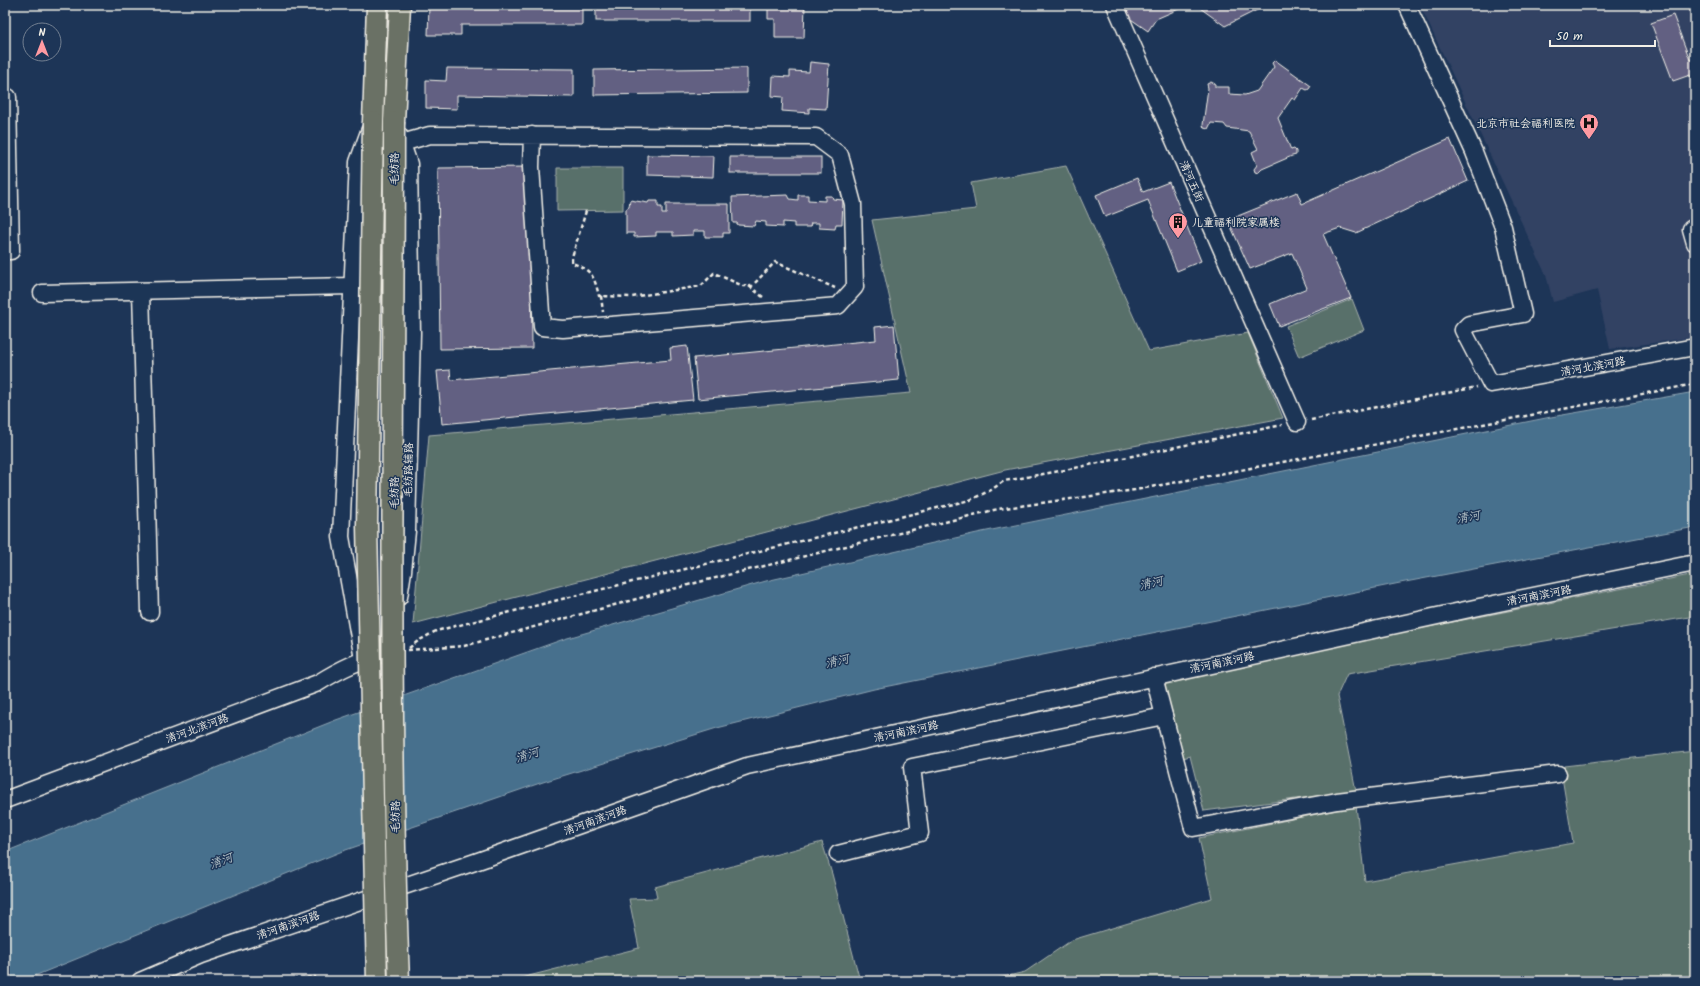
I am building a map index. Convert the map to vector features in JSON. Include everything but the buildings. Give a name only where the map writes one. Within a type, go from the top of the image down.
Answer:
[{"type":"main road","name":"毛纺路","points":[[377,981],[367,526],[373,122],[378,5]]},
{"type":"main road","name":"毛纺路","points":[[399,981],[395,895],[393,644],[394,122],[400,5]]},
{"type":"street","name":"清河五街","points":[[1116,5],[1297,422]]},
{"type":"street","points":[[1407,5],[1474,152],[1504,227],[1523,314],[1469,324],[1463,330],[1491,384]]},
{"type":"street","points":[[5,97],[8,96],[11,251],[5,251]]},
{"type":"street","points":[[363,659],[341,537],[358,162],[373,122]]},
{"type":"street","name":"毛纺路辅路","points":[[386,891],[385,670],[403,571],[407,516],[411,310],[409,164],[394,122]]},
{"type":"street","points":[[402,143],[430,135],[532,135],[816,137],[840,155],[853,204],[854,287],[838,306],[563,329],[542,327],[531,167],[532,135]]},
{"type":"street","points":[[1695,227],[1691,229],[1695,243]]},
{"type":"street","points":[[42,293],[352,286]]},
{"type":"street","points":[[142,291],[150,612]]},
{"type":"street","name":"清河北滨河路","points":[[1491,384],[1695,347]]},
{"type":"street","name":"清河南滨河路","points":[[140,981],[201,955],[475,862],[747,766],[1479,607],[1695,563]]},
{"type":"street","name":"清河北滨河路","points":[[5,800],[318,683],[340,669],[363,659],[388,652]]},
{"type":"street","points":[[1154,677],[1193,828],[1337,801],[1558,774]]},
{"type":"street","points":[[838,854],[920,833],[912,766],[1164,716]]},
{"type":"path","points":[[586,210],[572,257],[572,263],[585,268],[595,281],[599,296],[632,297],[701,286],[714,273],[743,286],[752,286],[775,262],[849,294]]},
{"type":"path","points":[[1491,384],[1004,481],[991,490],[970,500],[940,509],[884,520],[436,631],[418,641],[406,651],[464,646],[698,582],[998,509],[1135,490],[1695,384]]},
{"type":"path","points":[[272,981],[315,977],[315,981]]},
{"type":"shaded area","name":"北京市社会福利医院","points":[[1420,5],[1695,5],[1695,337],[1610,349],[1597,290],[1553,302],[1546,275]]},
{"type":"green space","points":[[1066,166],[1149,351],[1248,333],[1283,418],[1005,470],[413,624],[429,435],[911,393],[872,220],[976,209],[971,183]]},
{"type":"green space","points":[[557,168],[623,168],[623,210],[557,211]]},
{"type":"green space","points":[[1352,299],[1364,330],[1299,357],[1286,326]]},
{"type":"green space","points":[[1695,574],[1695,616],[1347,674],[1337,696],[1356,791],[1204,811],[1190,756],[1183,758],[1164,683],[1347,643]]},
{"type":"green space","points":[[1695,751],[1695,981],[987,981],[1025,972],[1072,940],[1212,898],[1199,838],[1356,806],[1365,881],[1573,843],[1563,783],[1564,766]]},
{"type":"green space","points":[[822,842],[832,874],[860,981],[509,981],[639,948],[629,899],[657,898],[655,887]]},
{"type":"water","name":"清河","points":[[1695,392],[1695,527],[1400,583],[874,689],[717,728],[543,782],[340,852],[22,981],[5,981],[5,852],[336,720],[564,639],[766,581],[977,533],[1551,417]]},
{"type":"place","name":"北京市社会福利医院","points":[[1589,140]]},
{"type":"place","name":"儿童福利院家属楼","points":[[1178,239]]}]
